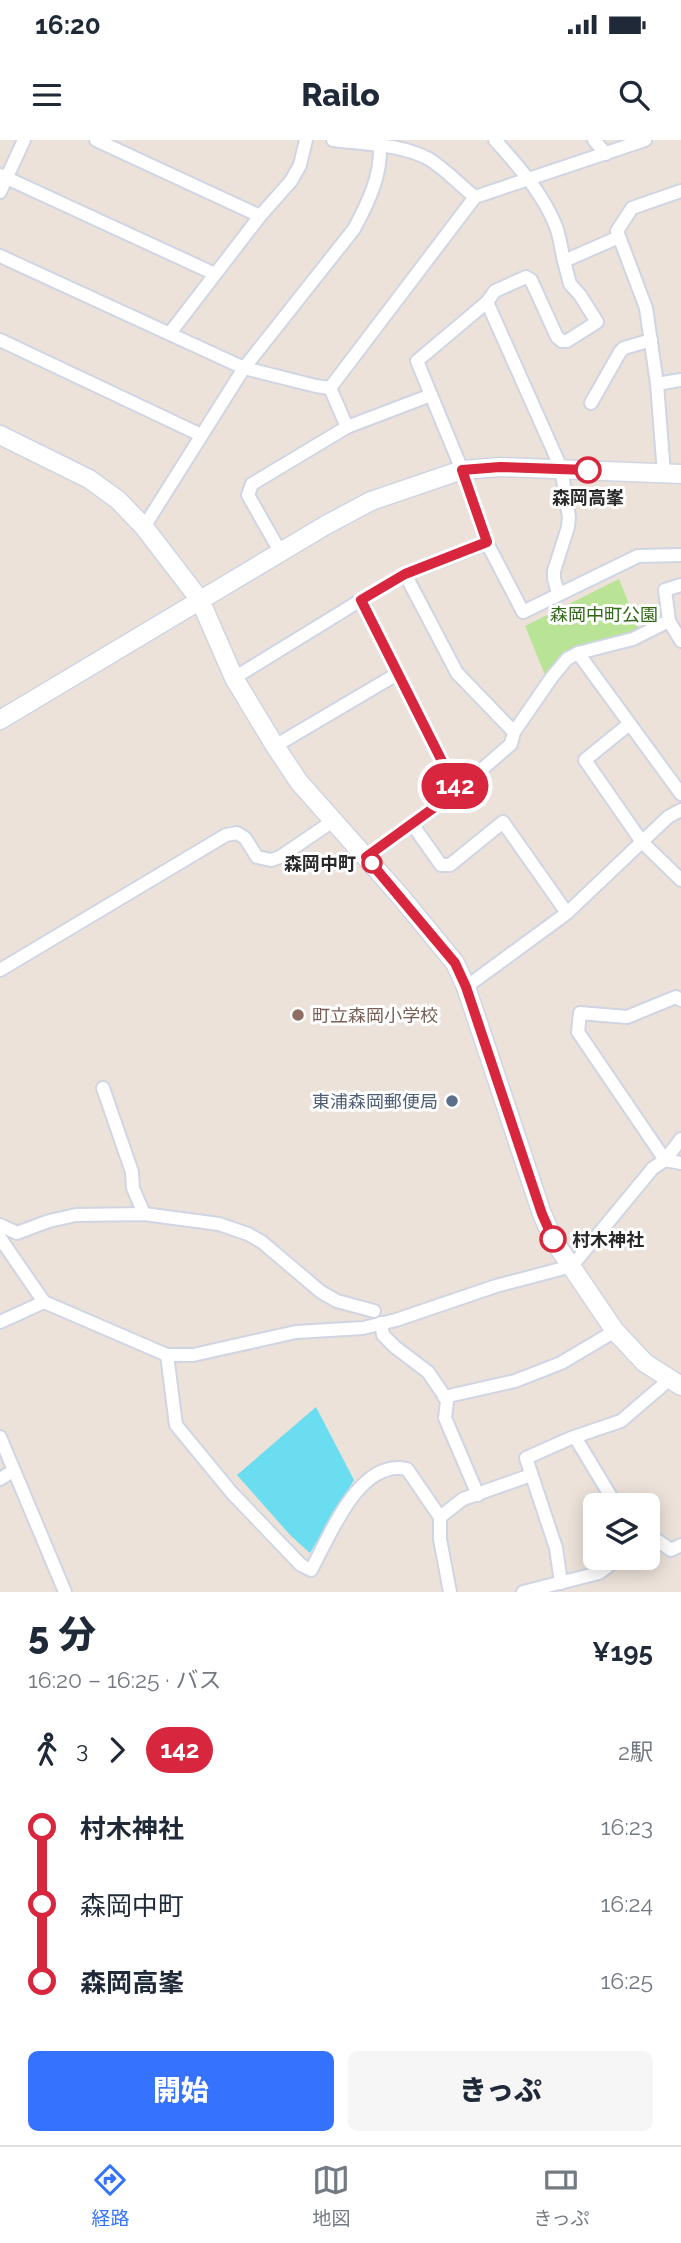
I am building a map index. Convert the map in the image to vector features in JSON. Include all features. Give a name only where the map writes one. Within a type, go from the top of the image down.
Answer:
[{"type":"street","points":[[0,192],[3,177],[24,140]]},
{"type":"street","points":[[96,140],[260,216]]},
{"type":"street","points":[[170,333],[260,216],[291,181],[300,165],[306,140]]},
{"type":"street","points":[[333,140],[379,143],[415,153],[430,160],[475,197]]},
{"type":"street","points":[[495,140],[529,178],[556,226],[570,284],[597,322],[567,341],[557,338],[531,280],[526,277],[495,291],[487,302],[417,361],[462,470],[487,542],[523,612],[638,556],[681,555]]},
{"type":"street","points":[[594,140],[606,154]]},
{"type":"street","points":[[330,387],[475,197],[645,140]]},
{"type":"street","points":[[144,527],[244,368],[354,229],[367,206],[375,182],[379,143]]},
{"type":"street","points":[[3,177],[215,274]]},
{"type":"street","points":[[0,720],[326,525],[371,501],[462,470],[500,467],[561,468],[672,474],[646,308],[617,231],[632,208],[681,191]]},
{"type":"street","points":[[564,261],[619,237]]},
{"type":"street","points":[[0,256],[244,368],[330,387]]},
{"type":"street","points":[[487,302],[561,468],[569,517],[554,571],[558,593]]},
{"type":"street","points":[[0,340],[201,435]]},
{"type":"street","points":[[591,403],[620,352],[624,348],[651,340]]},
{"type":"street","points":[[657,384],[681,380]]},
{"type":"street","points":[[330,387],[347,427]]},
{"type":"street","points":[[281,553],[248,495],[252,484],[347,427],[431,395]]},
{"type":"street","points":[[0,435],[89,479],[118,500],[144,527],[200,600],[234,678],[299,782],[455,963],[466,987],[542,1214],[554,1241],[615,1331],[645,1363],[676,1383],[621,1421],[526,1458],[556,1548],[561,1583]]},
{"type":"street","points":[[234,678],[405,574],[487,542]]},
{"type":"street","points":[[405,574],[457,673],[514,732]]},
{"type":"street","points":[[681,584],[665,590],[669,621],[681,641]]},
{"type":"street","points":[[361,600],[457,791]]},
{"type":"street","points":[[366,857],[457,791],[511,744],[514,732],[567,659],[578,653],[633,639],[669,621]]},
{"type":"street","points":[[578,653],[628,725],[679,788]]},
{"type":"street","points":[[275,746],[397,674]]},
{"type":"street","points":[[628,725],[585,760],[642,842],[681,880]]},
{"type":"street","points":[[466,987],[567,913],[668,817],[681,810]]},
{"type":"street","points":[[0,970],[226,835],[237,833],[245,838],[257,857],[271,860],[280,857],[333,821]]},
{"type":"street","points":[[412,824],[444,866],[450,865],[503,822],[567,913]]},
{"type":"street","points":[[681,1000],[676,997],[627,1017],[580,1013],[578,1032],[665,1160],[681,1163]]},
{"type":"street","points":[[103,1088],[132,1172],[133,1188],[144,1214]]},
{"type":"street","points":[[0,1238],[44,1302],[167,1355],[193,1355],[296,1332],[363,1328],[382,1324],[496,1286],[572,1266],[653,1168],[665,1160],[681,1139]]},
{"type":"street","points":[[0,1225],[17,1233],[68,1216],[144,1214],[199,1220],[248,1234],[262,1242],[321,1292],[337,1301],[374,1311]]},
{"type":"street","points":[[0,1322],[44,1302]]},
{"type":"street","points":[[382,1324],[383,1335],[428,1372],[447,1401],[445,1418],[478,1495]]},
{"type":"street","points":[[444,1397],[526,1376],[561,1363],[615,1331]]},
{"type":"street","points":[[167,1355],[176,1425],[232,1493],[301,1565],[311,1570],[345,1508],[363,1484],[380,1471],[394,1466],[407,1469],[440,1517],[440,1539],[450,1592]]},
{"type":"street","points":[[0,1437],[65,1592]]},
{"type":"street","points":[[575,1437],[609,1493]]},
{"type":"street","points":[[0,1479],[13,1471]]},
{"type":"street","points":[[440,1517],[463,1499],[531,1475]]},
{"type":"street","points":[[660,1542],[671,1550],[681,1545]]},
{"type":"street","points":[[523,1592],[603,1570]]},
{"type":"green space","name":"森岡中町公園","points":[[619,579],[639,629],[566,651],[545,675],[525,626]]},
{"type":"water","points":[[316,1407],[354,1480],[310,1553],[291,1536],[237,1475]]},
{"type":"bus line","name":"142","points":[[553,1239],[542,1214],[466,987],[455,963],[366,857],[457,791],[361,600],[405,574],[487,542],[462,470],[500,467],[588,470]]},
{"type":"place","name":"森岡高峯","points":[[588,470]]},
{"type":"place","name":"森岡中町","points":[[372,863]]},
{"type":"place","name":"町立森岡小学校","points":[[298,1015]]},
{"type":"place","name":"東浦森岡郵便局","points":[[452,1101]]},
{"type":"place","name":"村木神社","points":[[553,1239]]}]
